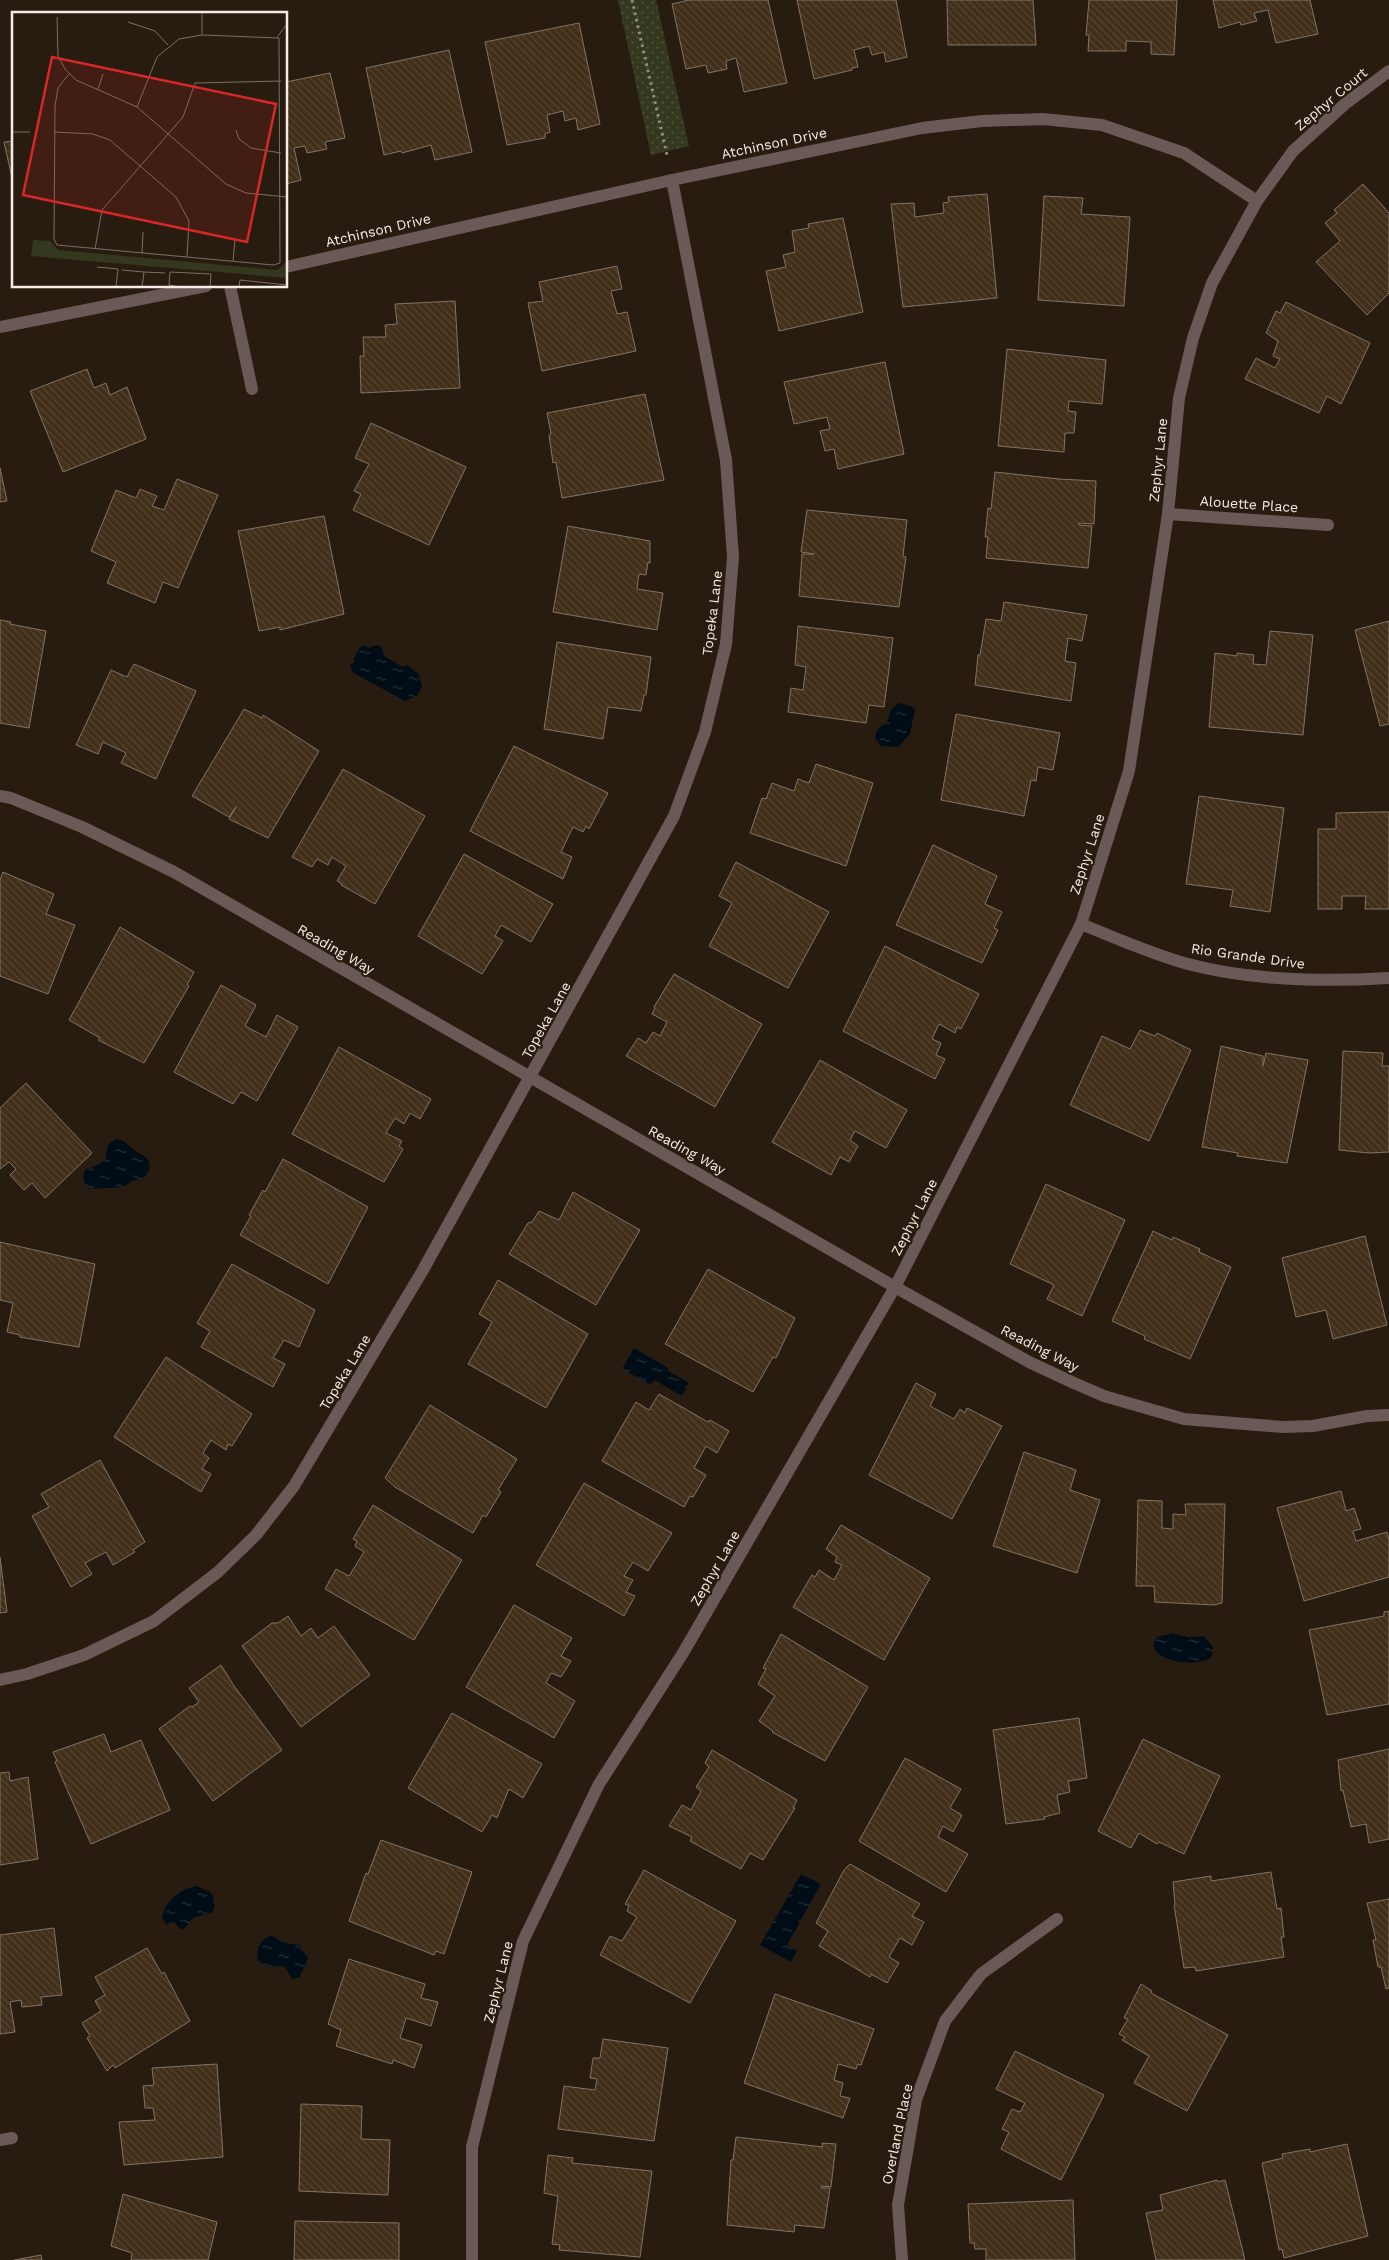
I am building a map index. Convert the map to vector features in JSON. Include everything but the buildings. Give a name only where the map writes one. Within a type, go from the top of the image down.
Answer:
[{"type":"street","name":"Zephyr Court","points":[[1293,151],[1345,104],[1389,71]]},
{"type":"street","name":"Atchinson Drive","points":[[288,267],[672,180],[922,128],[982,121],[1043,119],[1102,125],[1184,153],[1257,201]]},
{"type":"street","name":"Zephyr Lane","points":[[472,2260],[472,2147],[523,1941],[599,1784],[683,1652],[895,1287],[1080,924],[1129,771],[1168,514],[1179,398],[1192,338],[1212,283],[1257,201],[1293,151]]},
{"type":"street","name":"Topeka Lane","points":[[0,1680],[27,1674],[84,1656],[154,1621],[218,1572],[256,1535],[294,1486],[423,1270],[531,1078],[674,816],[705,732],[726,644],[734,557],[726,460],[672,180]]},
{"type":"street","points":[[0,327],[196,288]]},
{"type":"street","points":[[230,288],[252,389]]},
{"type":"street","name":"Alouette Place","points":[[1168,514],[1328,525]]},
{"type":"street","name":"Reading Way","points":[[0,796],[11,798],[82,827],[174,872],[895,1287],[1029,1362],[1074,1383],[1104,1396],[1184,1419],[1283,1427],[1313,1426],[1367,1416],[1389,1415]]},
{"type":"street","name":"Rio Grande Drive","points":[[1080,924],[1189,964],[1240,973],[1294,979],[1344,981],[1389,978]]},
{"type":"street","name":"Overland Place","points":[[902,2260],[898,2205],[916,2100],[944,2021],[980,1974],[1057,1919]]},
{"type":"path","points":[[632,0],[672,180]]},
{"type":"green space","points":[[618,0],[656,0],[689,146],[651,155]]},
{"type":"water","points":[[377,645],[382,647],[384,656],[403,667],[407,665],[419,674],[422,687],[417,696],[405,701],[352,672],[350,666],[360,647],[365,646],[368,648]]},
{"type":"water","points":[[899,703],[911,706],[915,710],[910,734],[898,747],[881,746],[875,738],[876,732],[887,723],[891,709]]},
{"type":"water","points":[[116,1139],[124,1141],[145,1156],[149,1161],[150,1169],[144,1178],[132,1181],[123,1187],[89,1189],[84,1180],[86,1169],[105,1160],[108,1144]]},
{"type":"water","points":[[634,1348],[689,1383],[682,1396],[654,1380],[651,1385],[622,1369]]},
{"type":"water","points":[[1172,1633],[1187,1637],[1204,1636],[1213,1647],[1212,1656],[1206,1660],[1185,1662],[1164,1657],[1156,1652],[1154,1646],[1157,1638]]},
{"type":"water","points":[[801,1874],[821,1884],[787,1945],[797,1951],[791,1962],[760,1945]]},
{"type":"water","points":[[196,1886],[211,1892],[214,1901],[213,1911],[194,1918],[183,1929],[180,1929],[175,1923],[171,1922],[166,1925],[162,1917],[166,1906],[179,1893]]},
{"type":"water","points":[[270,1936],[287,1944],[302,1946],[302,1950],[308,1958],[300,1977],[292,1979],[285,1967],[268,1966],[260,1962],[257,1954],[258,1950],[262,1941]]}]
